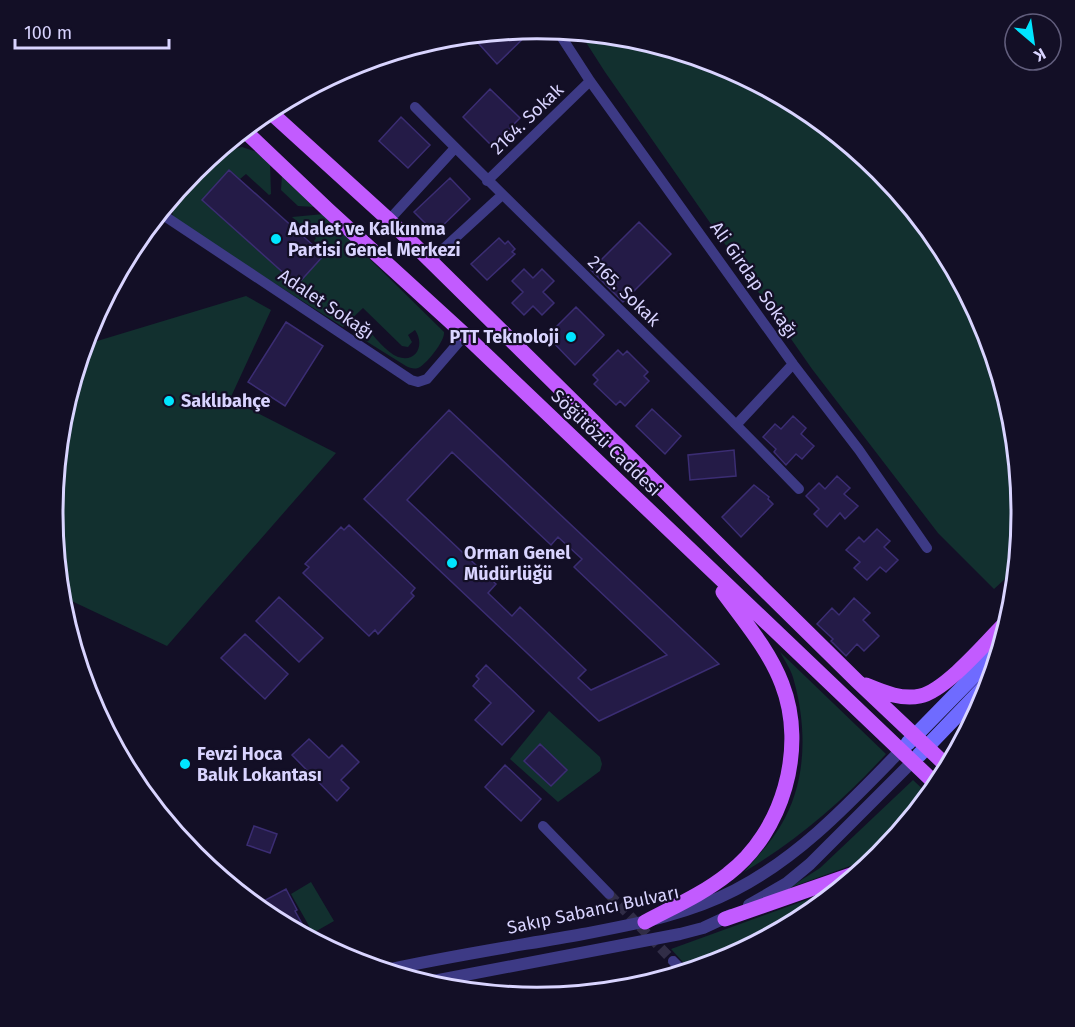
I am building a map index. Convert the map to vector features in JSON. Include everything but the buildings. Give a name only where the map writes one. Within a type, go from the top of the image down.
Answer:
[{"type":"main road","name":"Söğütözü Caddesi","points":[[276,118],[389,220],[942,761]]},
{"type":"main road","name":"Söğütözü Caddesi","points":[[250,136],[465,335],[931,779]]},
{"type":"main road","points":[[645,922],[713,885],[746,858],[760,840],[771,820],[784,792],[790,764],[792,732],[783,685],[772,661],[701,562]]},
{"type":"main road","points":[[858,681],[896,695],[919,696],[930,692],[948,680],[997,631]]},
{"type":"main road","name":"Sakıp Sabancı Bulvarı","points":[[914,749],[987,665]]},
{"type":"main road","name":"Sakıp Sabancı Bulvarı","points":[[943,718],[978,690]]},
{"type":"main road","points":[[725,919],[839,879]]},
{"type":"street","name":"Ali Girdap Sokağı","points":[[563,40],[590,81],[793,364],[859,450],[927,548]]},
{"type":"street","name":"2164. Sokak","points":[[487,181],[590,81]]},
{"type":"street","name":"2165. Sokak","points":[[415,107],[487,181],[737,424],[799,489]]},
{"type":"street","points":[[389,220],[455,148]]},
{"type":"street","points":[[430,261],[502,195]]},
{"type":"street","name":"Adalet Sokağı","points":[[167,218],[411,380],[418,382],[427,379],[465,335]]},
{"type":"street","points":[[737,424],[793,364]]},
{"type":"street","name":"Sakıp Sabancı Bulvarı","points":[[400,968],[645,922],[698,906],[735,890],[802,848],[871,781],[914,749]]},
{"type":"street","name":"Sakıp Sabancı Bulvarı","points":[[445,979],[680,934],[725,919],[794,877],[810,864],[883,792],[914,749]]},
{"type":"street","points":[[543,826],[609,894]]},
{"type":"street","points":[[673,961],[678,966]]},
{"type":"green space","points":[[586,42],[660,55],[719,75],[747,88],[801,119],[826,137],[873,178],[914,225],[948,276],[976,332],[987,361],[1003,421],[1011,482],[1011,545],[1008,576],[994,589],[938,533],[812,369]]},
{"type":"green space","points":[[242,147],[254,151],[270,163],[271,194],[269,195],[246,174],[240,179],[229,170],[202,200],[297,285],[326,253],[314,241],[316,238],[292,217],[324,214],[444,332],[439,346],[420,367],[408,367],[353,333],[360,326],[365,326],[389,351],[398,357],[405,358],[414,355],[419,346],[415,330],[408,335],[412,342],[408,347],[402,346],[363,308],[343,327],[172,218],[173,211],[181,201],[202,178],[235,149]]},
{"type":"green space","points":[[282,175],[316,207],[298,206],[281,190]]},
{"type":"green space","points":[[246,296],[271,310],[230,399],[336,453],[167,646],[71,601],[64,545],[64,482],[72,421],[95,342]]},
{"type":"green space","points":[[780,652],[886,754],[819,818],[744,872],[781,825],[790,808],[800,773],[801,717],[792,674]]},
{"type":"green space","points":[[549,711],[600,757],[602,764],[600,771],[558,802],[510,759]]},
{"type":"green space","points":[[913,780],[923,789],[894,826],[857,863],[789,888],[820,868]]},
{"type":"green space","points":[[311,882],[334,921],[315,932],[311,930],[291,894]]},
{"type":"green space","points":[[818,896],[747,939],[690,963],[685,964],[671,949]]},
{"type":"tunnel","points":[[609,894],[673,961]]},
{"type":"place","name":"Adalet ve Kalkınma Partisi Genel Merkezi","points":[[276,239]]},
{"type":"place","name":"PTT Teknoloji","points":[[571,337]]},
{"type":"place","name":"Saklıbahçe","points":[[169,401]]},
{"type":"place","name":"Orman Genel Müdürlüğü","points":[[452,563]]},
{"type":"place","name":"Fevzi Hoca Balık Lokantası","points":[[185,764]]}]
